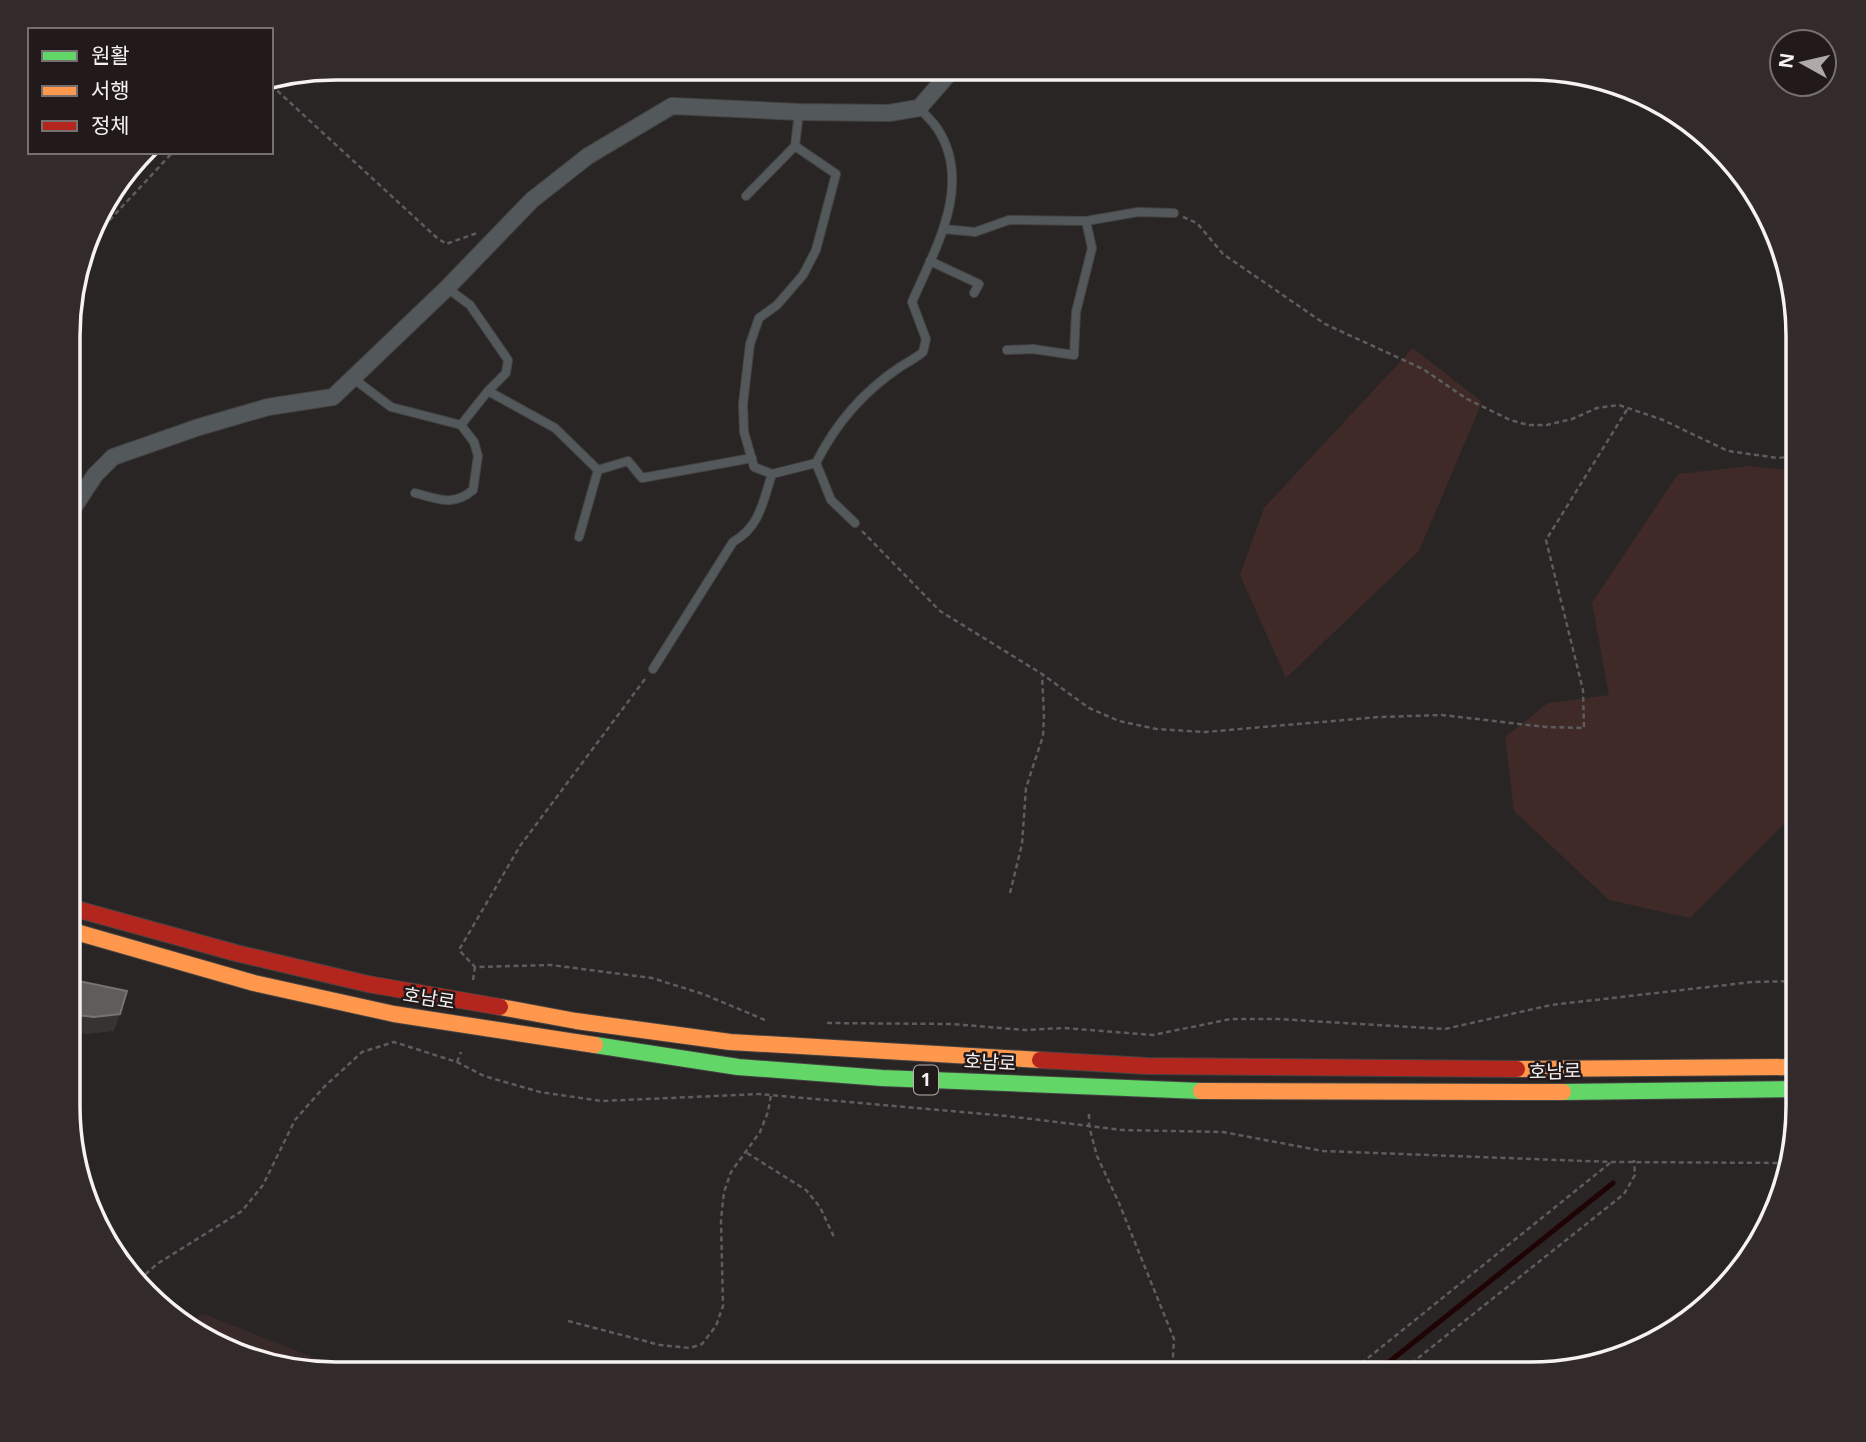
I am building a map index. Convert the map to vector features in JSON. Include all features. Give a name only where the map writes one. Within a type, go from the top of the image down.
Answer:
[{"type":"highway","name":"호남로","points":[[80,911],[236,953],[368,984],[576,1021],[730,1042],[1147,1066],[1463,1069],[1786,1067]]},
{"type":"highway","name":"호남로","points":[[80,933],[254,983],[394,1014],[738,1067],[882,1078],[1153,1091],[1469,1093],[1786,1089]]},
{"type":"street","points":[[80,498],[95,475],[113,457],[268,407],[333,397],[447,288],[532,200],[588,156],[672,106],[889,113],[919,108],[943,80]]},
{"type":"lane","points":[[795,146],[836,174],[816,250],[803,275],[777,305],[759,318],[750,344],[743,404],[744,432],[754,467],[772,474],[816,463],[859,401],[923,352],[926,339],[912,302],[944,229],[951,200],[951,160],[937,128],[919,108]]},
{"type":"lane","points":[[746,196],[795,146],[799,112]]},
{"type":"lane","points":[[944,229],[975,232],[1009,220],[1086,221],[1138,212],[1174,213]]},
{"type":"lane","points":[[1007,350],[1033,349],[1074,355],[1076,312],[1092,248],[1086,221]]},
{"type":"lane","points":[[930,261],[979,284],[974,293]]},
{"type":"lane","points":[[447,288],[470,305],[508,360],[506,373],[461,425]]},
{"type":"lane","points":[[354,379],[391,407],[461,425],[474,442],[478,456],[473,490],[463,499],[447,501],[415,493]]},
{"type":"lane","points":[[488,391],[555,428],[598,470]]},
{"type":"lane","points":[[598,470],[628,461],[642,478],[752,458]]},
{"type":"lane","points":[[816,463],[831,500],[855,523]]},
{"type":"lane","points":[[579,537],[598,470]]},
{"type":"lane","points":[[653,669],[733,542],[746,535],[758,518],[772,474]]},
{"type":"path","points":[[274,88],[446,244],[489,227],[502,232]]},
{"type":"path","points":[[107,223],[171,154]]},
{"type":"path","points":[[1174,213],[1197,223],[1223,254],[1325,324],[1423,369],[1467,399],[1510,420],[1528,425],[1547,425],[1572,419],[1597,408],[1619,405],[1663,420],[1728,451],[1786,457]]},
{"type":"path","points":[[855,523],[940,611],[1042,674],[1089,708],[1119,720],[1156,729],[1205,732],[1380,717],[1442,715],[1546,727],[1584,728],[1583,690],[1546,540],[1628,408]]},
{"type":"path","points":[[653,669],[520,846],[459,950],[475,967],[551,965],[652,978],[703,994],[772,1023]]},
{"type":"path","points":[[1010,892],[1022,844],[1026,788],[1043,736],[1042,674]]},
{"type":"path","points":[[473,980],[475,967]]},
{"type":"path","points":[[827,1023],[952,1024],[1025,1030],[1063,1028],[1153,1035],[1231,1019],[1278,1019],[1445,1029],[1551,1005],[1752,982],[1786,981]]},
{"type":"path","points":[[145,1275],[156,1264],[242,1211],[263,1185],[295,1120],[324,1087],[362,1052],[394,1042],[457,1062],[484,1076],[540,1092],[601,1101],[771,1095],[1089,1126],[1223,1132],[1323,1151],[1611,1162],[1634,1160],[1779,1163]]},
{"type":"path","points":[[457,1062],[461,1052]]},
{"type":"path","points":[[568,1321],[660,1345],[690,1348],[702,1344],[716,1326],[723,1306],[721,1220],[724,1192],[731,1172],[760,1132],[771,1095]]},
{"type":"path","points":[[1089,1114],[1089,1126],[1097,1156],[1174,1339],[1173,1362]]},
{"type":"path","points":[[747,1153],[806,1190],[820,1207],[834,1237]]},
{"type":"path","points":[[1413,1362],[1624,1194],[1635,1175],[1634,1160]]},
{"type":"path","points":[[1363,1362],[1611,1162]]},
{"type":"shaded area","points":[[1413,348],[1482,402],[1419,551],[1286,678],[1240,575],[1264,508]]},
{"type":"shaded area","points":[[1749,466],[1786,470],[1786,822],[1690,918],[1609,900],[1514,811],[1505,737],[1548,703],[1609,695],[1592,603],[1678,474]]},
{"type":"shaded area","points":[[204,1314],[323,1361],[287,1357],[254,1348],[223,1335],[194,1318]]},
{"type":"building","points":[[80,981],[127,991],[120,1014],[94,1017],[80,1015]]},
{"type":"waterway","points":[[1389,1362],[1613,1183]]},
{"type":"traffic: fast","points":[[595,1045],[738,1067],[882,1078],[1201,1091]]},
{"type":"traffic: fast","points":[[1563,1092],[1786,1089]]},
{"type":"traffic: slow","points":[[80,933],[254,983],[394,1014],[595,1045]]},
{"type":"traffic: slow","points":[[500,1007],[576,1021],[730,1042],[1040,1060]]},
{"type":"traffic: slow","points":[[1517,1069],[1786,1067]]},
{"type":"traffic: slow","points":[[1201,1091],[1563,1092]]},
{"type":"traffic: jam","points":[[80,910],[236,953],[368,984],[500,1007]]},
{"type":"traffic: jam","points":[[1040,1060],[1147,1066],[1517,1069]]}]
